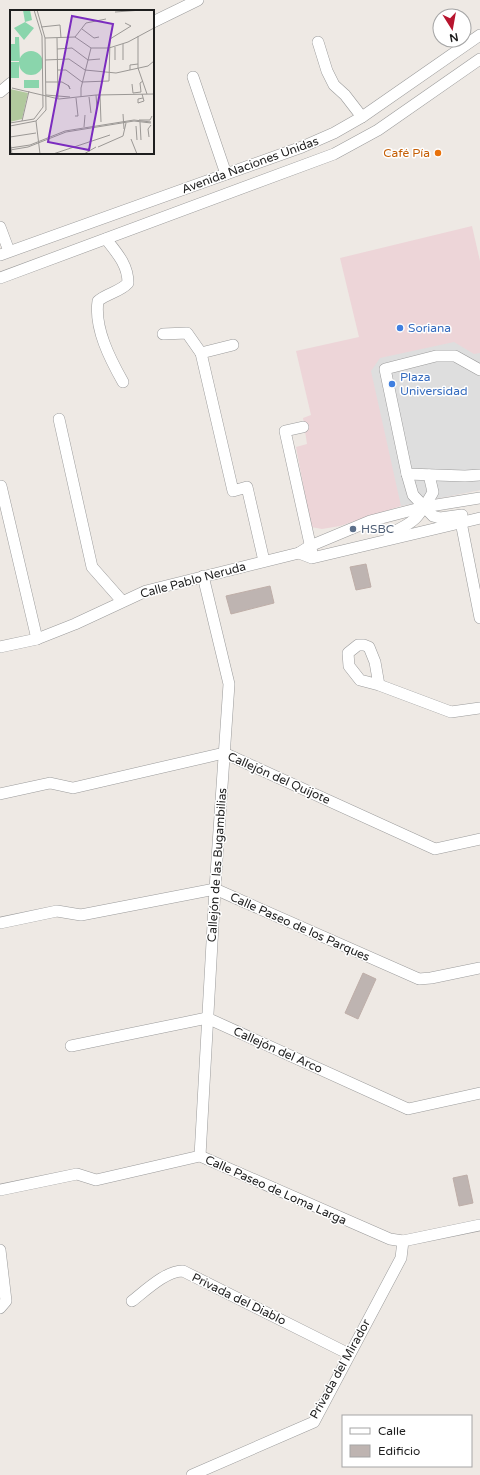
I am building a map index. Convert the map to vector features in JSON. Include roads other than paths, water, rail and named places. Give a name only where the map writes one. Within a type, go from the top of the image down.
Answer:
[{"type":"street","points":[[154,22],[198,0]]},
{"type":"street","name":"Avenida Naciones Unidas","points":[[5,253],[302,147],[334,133],[362,117],[480,35]]},
{"type":"street","points":[[318,42],[327,71],[334,85],[345,95],[362,117]]},
{"type":"street","name":"Avenida Naciones Unidas","points":[[0,278],[334,154],[378,130],[480,59]]},
{"type":"street","points":[[193,77],[226,174]]},
{"type":"street","points":[[0,92],[10,85]]},
{"type":"street","points":[[302,147],[307,165]]},
{"type":"street","points":[[0,227],[5,253]]},
{"type":"street","points":[[106,239],[122,260],[128,274],[128,283],[124,288],[103,296],[98,301],[96,309],[107,353],[123,382]]},
{"type":"street","points":[[163,334],[187,333],[201,353],[233,491],[247,487],[264,561]]},
{"type":"street","points":[[201,353],[233,345]]},
{"type":"street","points":[[480,370],[454,356],[436,356],[385,369],[407,474],[413,495],[433,516],[440,518],[480,513]]},
{"type":"street","points":[[59,419],[92,567],[122,601]]},
{"type":"street","points":[[303,427],[285,431],[312,558]]},
{"type":"street","points":[[407,474],[465,476],[480,475]]},
{"type":"street","points":[[377,543],[389,534],[411,523],[424,507],[433,492],[429,475]]},
{"type":"street","points":[[1,486],[36,639]]},
{"type":"street","name":"Calle Pablo Neruda","points":[[0,647],[36,639],[75,624],[146,591],[299,553],[310,546],[370,521],[424,507],[480,498]]},
{"type":"street","points":[[299,553],[312,558],[480,518]]},
{"type":"street","points":[[461,522],[480,618]]},
{"type":"street","name":"Callejón de las Bugambilias","points":[[200,1156],[207,1018],[229,684],[203,576]]},
{"type":"street","points":[[379,685],[450,712],[480,708]]},
{"type":"street","name":"Callejón del Quijote","points":[[0,794],[50,783],[73,788],[224,753],[435,849],[480,839]]},
{"type":"street","name":"Calle Paseo de los Parques","points":[[0,923],[57,911],[81,915],[215,889],[419,979],[480,968]]},
{"type":"street","points":[[71,1046],[207,1018]]},
{"type":"street","name":"Callejón del Arco","points":[[207,1018],[408,1109],[480,1093]]},
{"type":"street","name":"Calle Paseo de Loma Larga","points":[[0,1190],[76,1174],[96,1180],[200,1156],[390,1240],[403,1241],[480,1224]]},
{"type":"street","name":"Privada del Mirador","points":[[192,1475],[314,1422],[401,1258],[403,1241]]},
{"type":"street","points":[[0,1250],[6,1301],[0,1308]]},
{"type":"street","name":"Privada del Diablo","points":[[132,1301],[170,1274],[183,1271],[349,1354]]},
{"type":"place","name":"Café Pía","points":[[438,153]]},
{"type":"place","name":"Soriana","points":[[400,328]]},
{"type":"place","name":"Plaza Universidad","points":[[392,384]]},
{"type":"place","name":"HSBC","points":[[353,529]]}]
